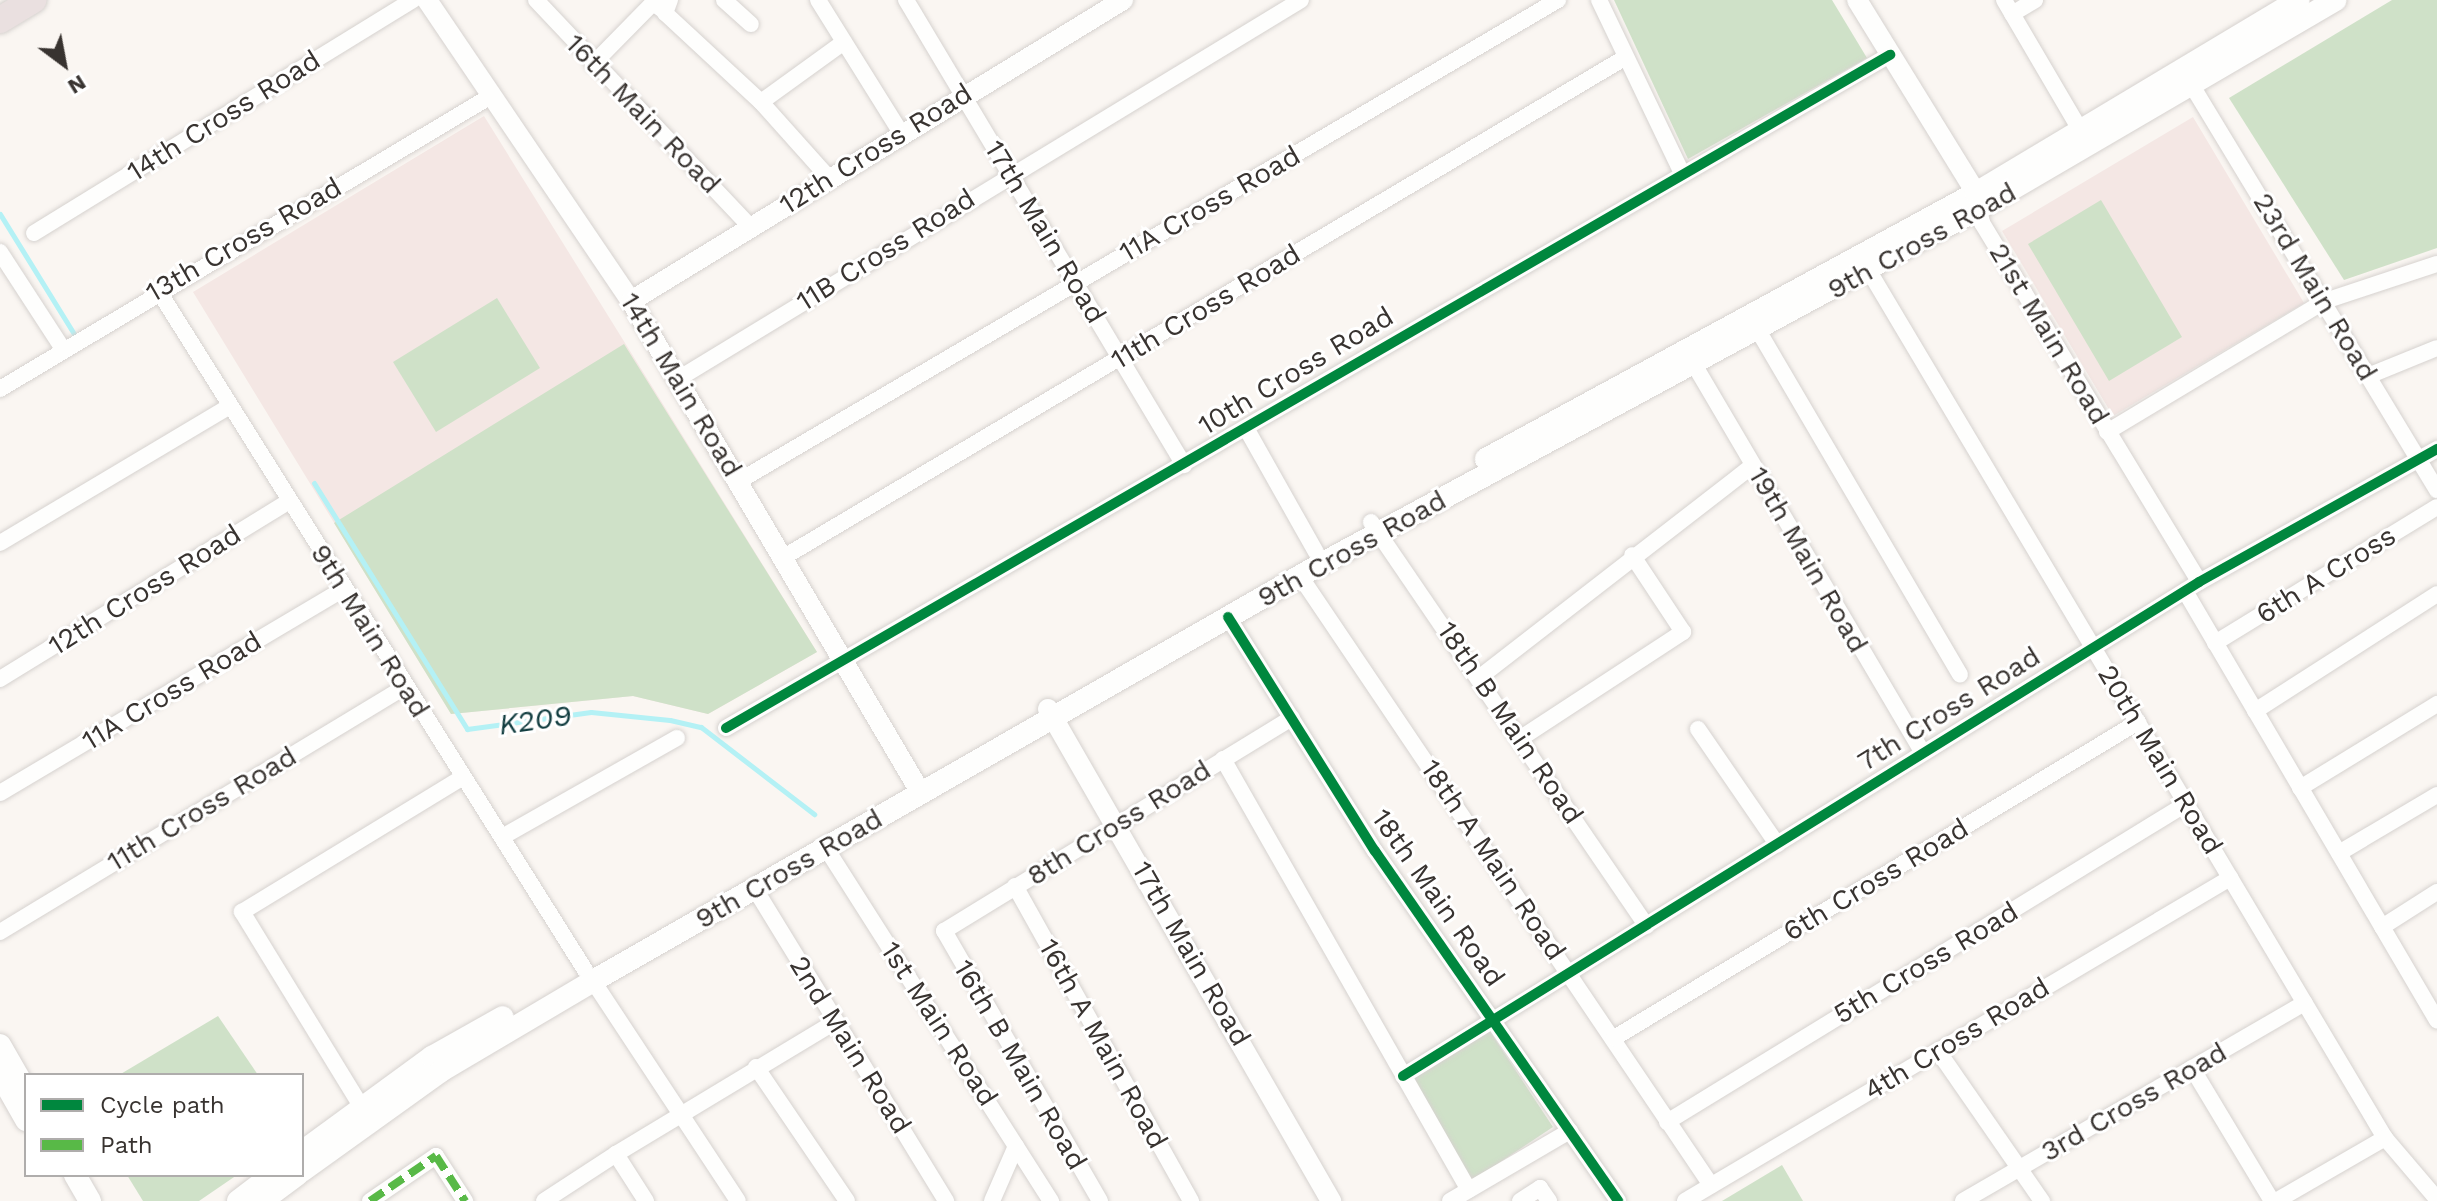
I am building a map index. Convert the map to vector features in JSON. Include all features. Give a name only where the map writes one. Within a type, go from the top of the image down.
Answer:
[{"type":"highway","points":[[0,20],[33,0]]},
{"type":"main road","name":"9th Cross Road","points":[[304,1170],[441,1071],[589,976],[826,848],[1316,552],[1375,527],[1695,366],[1754,324],[1869,271],[2081,131],[2299,0]]},
{"type":"main road","name":"9th Cross Road","points":[[304,1150],[361,1106],[589,976],[915,783],[1052,714],[1228,617],[1300,576],[1375,527],[1754,324],[2191,84],[2335,0]]},
{"type":"main road","points":[[0,1045],[24,1087]]},
{"type":"main road","points":[[0,1074],[24,1116]]},
{"type":"main road","points":[[58,1177],[72,1201]]},
{"type":"main road","points":[[76,1177],[90,1201]]},
{"type":"main road","points":[[238,1201],[269,1177]]},
{"type":"main road","points":[[262,1201],[294,1177]]},
{"type":"street","name":"14th Cross Road","points":[[34,233],[413,0]]},
{"type":"street","name":"14th Main Road","points":[[427,0],[631,301],[846,659],[915,783]]},
{"type":"street","name":"16th Main Road","points":[[536,0],[593,64],[751,227]]},
{"type":"street","points":[[724,0],[751,24]]},
{"type":"street","points":[[818,0],[901,133]]},
{"type":"street","name":"17th Main Road","points":[[906,0],[1184,465]]},
{"type":"street","name":"12th Cross Road","points":[[631,301],[962,94],[1123,0]]},
{"type":"street","name":"11B Cross Road","points":[[678,379],[1010,174],[1301,0]]},
{"type":"street","name":"11A Cross Road","points":[[739,481],[1558,0]]},
{"type":"street","points":[[1599,0],[1681,171]]},
{"type":"street","name":"21st Main Road","points":[[1857,0],[1977,201],[2107,432],[2192,587],[2215,643],[2382,927],[2432,999],[2437,1021]]},
{"type":"street","points":[[2035,0],[2008,7],[2081,131]]},
{"type":"street","points":[[593,64],[653,3],[667,5],[829,178]]},
{"type":"street","points":[[761,102],[844,42]]},
{"type":"street","name":"10th Cross Road","points":[[726,728],[1184,465],[1681,171],[1890,55]]},
{"type":"street","name":"11th Cross Road","points":[[784,557],[1626,57]]},
{"type":"street","name":"23rd Main Road","points":[[2191,84],[2437,490]]},
{"type":"street","name":"13th Cross Road","points":[[0,389],[158,290],[491,96]]},
{"type":"street","points":[[1,255],[63,349]]},
{"type":"street","points":[[2107,432],[2325,301],[2437,264]]},
{"type":"street","name":"20th Main Road","points":[[1869,271],[2385,1138],[2437,1199]]},
{"type":"street","name":"9th Main Road","points":[[158,290],[404,687],[678,1114],[738,1201]]},
{"type":"street","points":[[1754,324],[1960,674]]},
{"type":"street","points":[[2368,376],[2437,348]]},
{"type":"street","name":"19th Main Road","points":[[1695,366],[1923,753]]},
{"type":"street","points":[[0,543],[230,406]]},
{"type":"street","points":[[1246,428],[1316,552]]},
{"type":"street","name":"7th Cross Road","points":[[1403,1076],[2192,587],[2416,458],[2437,449]]},
{"type":"street","points":[[1480,677],[1632,555],[1752,466]]},
{"type":"street","name":"12th Cross Road","points":[[0,679],[289,501]]},
{"type":"street","name":"6th A Cross","points":[[2215,643],[2437,507]]},
{"type":"street","name":"18th B Main Road","points":[[1375,527],[1647,926]]},
{"type":"street","points":[[1521,738],[1683,632],[1632,555]]},
{"type":"street","name":"18th A Main Road","points":[[1300,576],[1571,973],[1711,1185]]},
{"type":"street","name":"11A Cross Road","points":[[0,793],[344,589]]},
{"type":"street","points":[[2255,711],[2437,594]]},
{"type":"street","name":"18th Main Road","points":[[1228,617],[1493,1021],[1618,1201]]},
{"type":"street","name":"11th Cross Road","points":[[0,932],[404,687]]},
{"type":"street","points":[[2300,788],[2437,704]]},
{"type":"street","name":"17th Main Road","points":[[1052,714],[1331,1201]]},
{"type":"street","name":"8th Cross Road","points":[[946,928],[1292,718]]},
{"type":"street","name":"6th Cross Road","points":[[1614,1038],[2138,722]]},
{"type":"street","points":[[1698,729],[1777,844]]},
{"type":"street","points":[[502,837],[677,738]]},
{"type":"street","points":[[1223,759],[1469,1190]]},
{"type":"street","points":[[361,1106],[242,912],[463,777]]},
{"type":"street","points":[[2339,853],[2437,795]]},
{"type":"street","name":"5th Cross Road","points":[[1667,1122],[2186,804]]},
{"type":"street","name":"1st Main Road","points":[[826,848],[1051,1201]]},
{"type":"street","name":"4th Cross Road","points":[[1685,1201],[2230,878]]},
{"type":"street","name":"16th A Main Road","points":[[1015,886],[1191,1201]]},
{"type":"street","name":"2nd Main Road","points":[[755,889],[946,1201]]},
{"type":"street","points":[[2382,927],[2437,892]]},
{"type":"street","name":"16th B Main Road","points":[[946,928],[944,936],[1100,1201]]},
{"type":"street","name":"3rd Cross Road","points":[[1963,1201],[2305,1003]]},
{"type":"street","points":[[544,1201],[678,1114],[835,1022]]},
{"type":"street","points":[[1938,1051],[2042,1201]]},
{"type":"street","points":[[756,1067],[847,1201]]},
{"type":"street","points":[[2192,1068],[2274,1201],[2385,1138]]},
{"type":"street","points":[[1450,1201],[1570,1131]]},
{"type":"street","points":[[992,1201],[1016,1146]]},
{"type":"street","points":[[616,1154],[646,1201]]},
{"type":"street","points":[[370,1201],[436,1156],[465,1201]]},
{"type":"street","points":[[1520,1201],[1544,1195]]},
{"type":"shaded area","points":[[484,116],[817,652],[708,714],[633,696],[451,714],[193,292]]},
{"type":"shaded area","points":[[2193,117],[2304,303],[2113,416],[2002,231]]},
{"type":"green space","points":[[1614,0],[1832,0],[1867,58],[1688,159]]},
{"type":"green space","points":[[2392,0],[2437,0],[2437,248],[2344,280],[2229,98]]},
{"type":"green space","points":[[2101,200],[2182,337],[2109,381],[2028,244]]},
{"type":"green space","points":[[497,298],[540,368],[436,432],[393,362]]},
{"type":"green space","points":[[624,344],[817,652],[708,714],[633,696],[451,714],[334,523]]},
{"type":"green space","points":[[218,1016],[257,1073],[122,1073]]},
{"type":"green space","points":[[1487,1027],[1553,1127],[1467,1184],[1400,1084]]},
{"type":"green space","points":[[1782,1165],[1803,1201],[1722,1201]]},
{"type":"green space","points":[[128,1177],[234,1177],[199,1201],[143,1201]]},
{"type":"waterway","name":"K209","points":[[0,214],[74,334]]},
{"type":"waterway","name":"K209","points":[[314,483],[467,729],[591,712],[670,720],[701,727],[814,814]]},
{"type":"marked path","points":[[370,1201],[436,1156],[465,1201]]},
{"type":"cycle path","points":[[726,728],[1890,55]]},
{"type":"cycle path","points":[[1403,1076],[2199,582],[2437,449]]},
{"type":"cycle path","points":[[1228,617],[1375,851],[1618,1201]]}]
